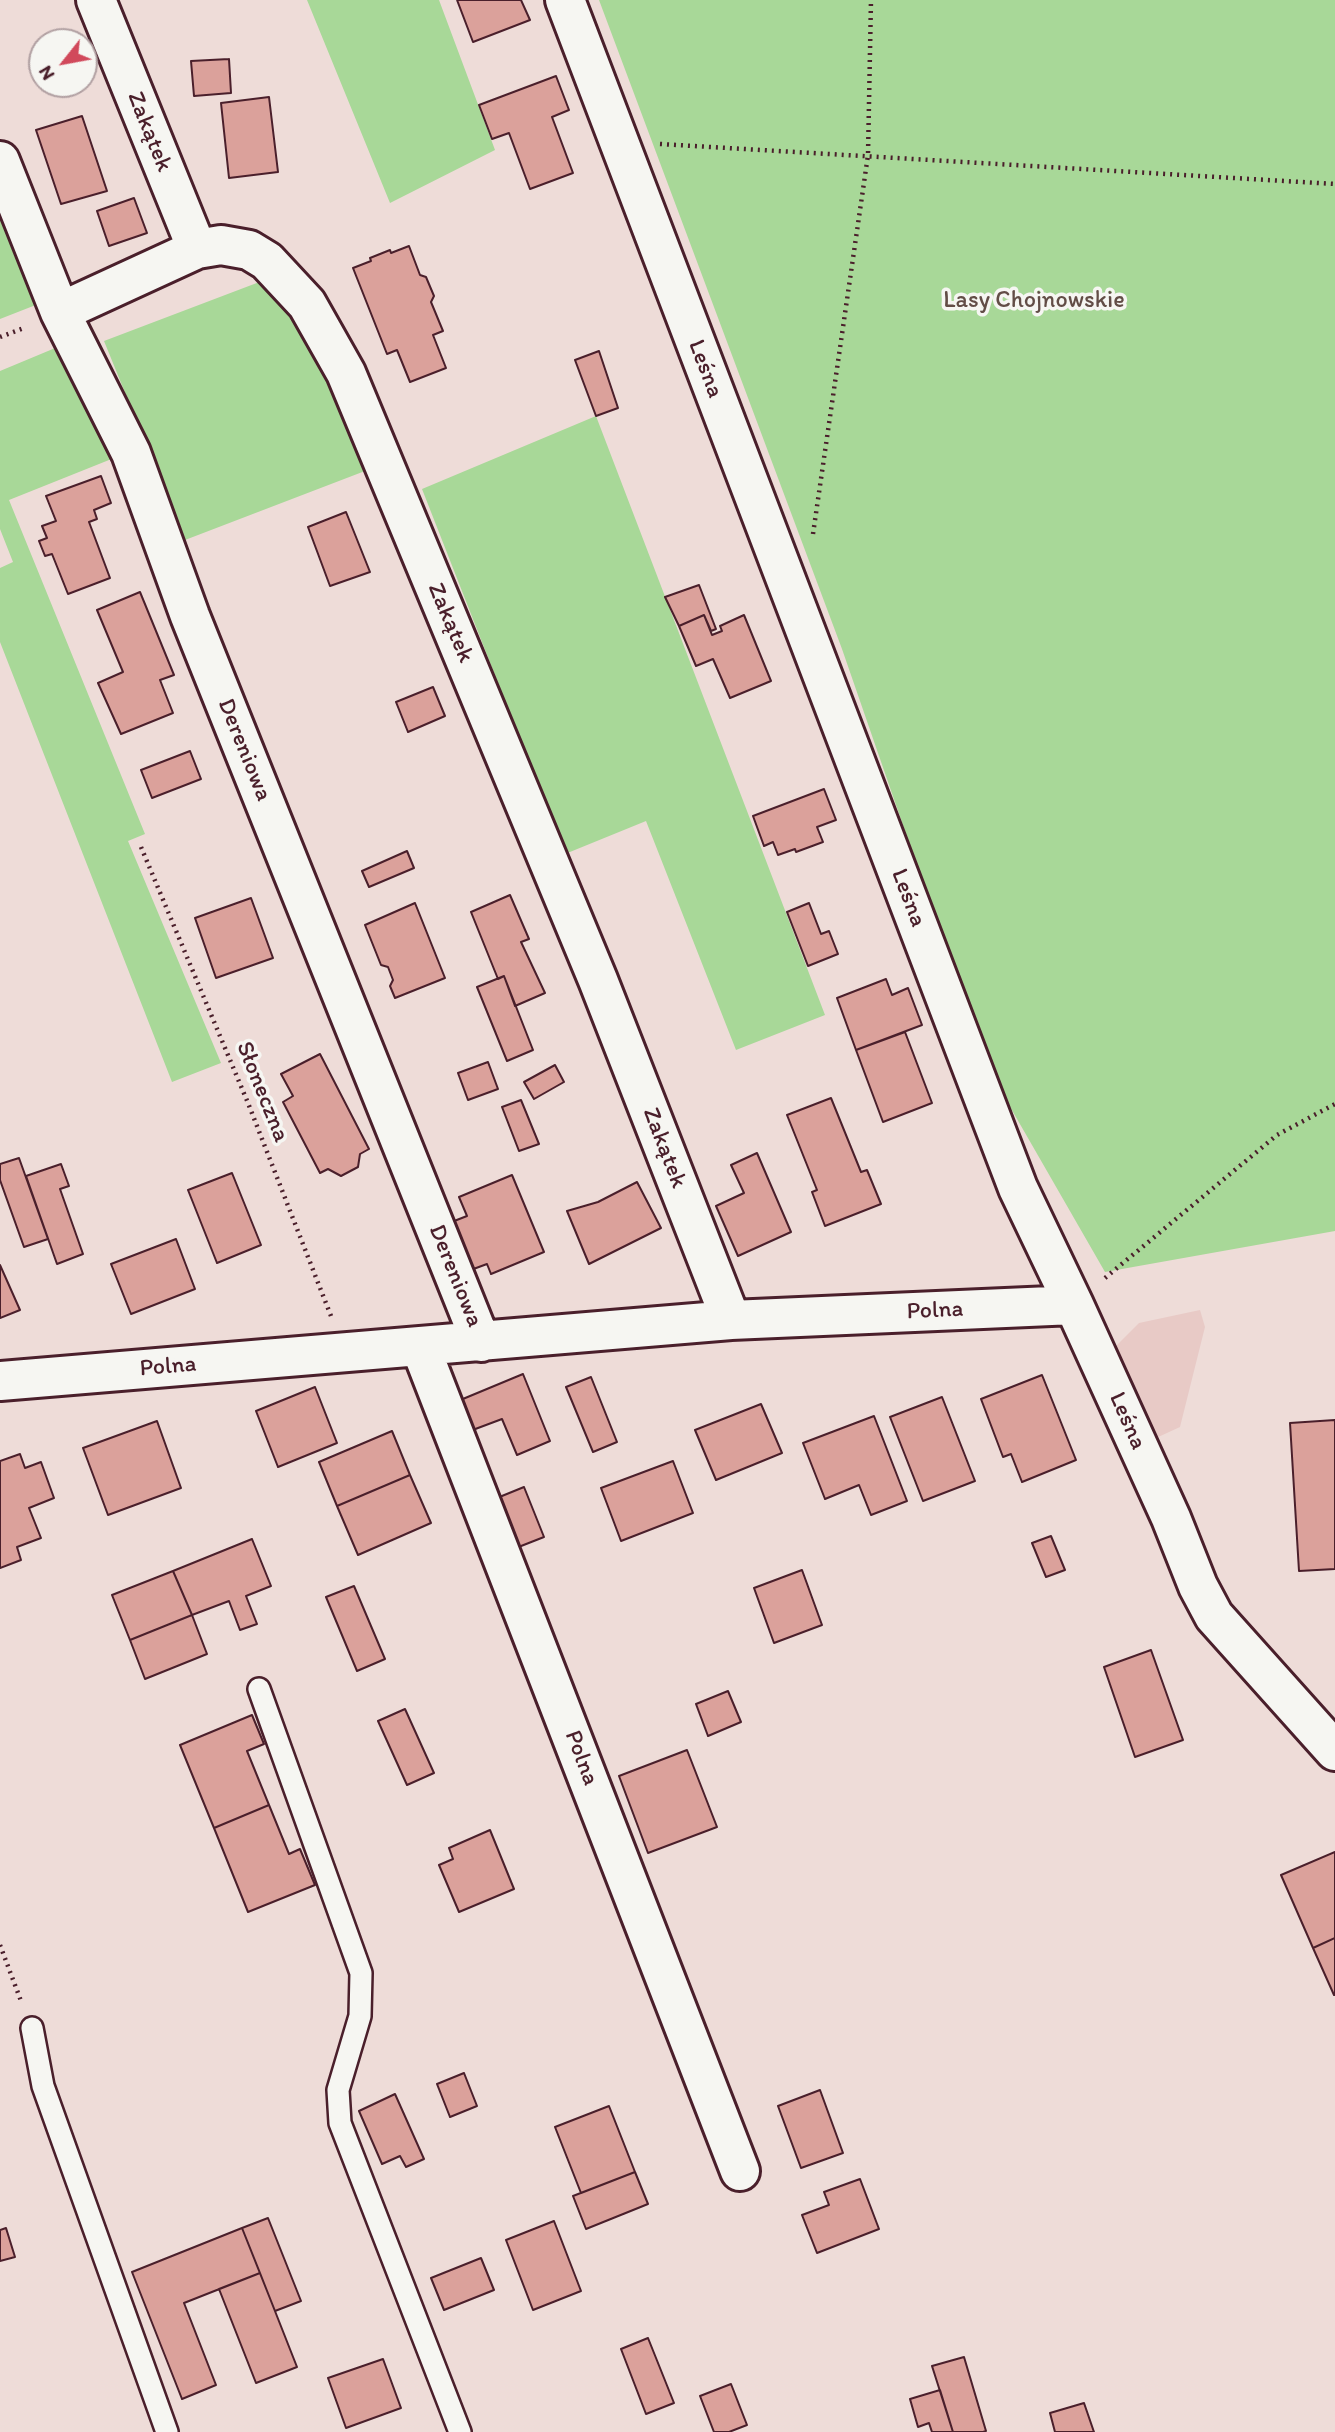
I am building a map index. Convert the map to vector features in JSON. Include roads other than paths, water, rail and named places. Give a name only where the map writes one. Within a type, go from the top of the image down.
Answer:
[{"type":"street","name":"Zakątek","points":[[96,0],[197,249],[221,245],[249,250],[267,261],[307,304],[346,373],[592,967],[731,1320]]},
{"type":"street","name":"Leśna","points":[[565,0],[1018,1188],[1074,1305],[1171,1518],[1198,1586],[1214,1616],[1335,1751]]},
{"type":"street","name":"Dereniowa","points":[[0,161],[60,312],[131,453],[195,629],[481,1342]]},
{"type":"street","points":[[60,312],[197,249]]},
{"type":"street","name":"Polna","points":[[0,1381],[731,1320],[1074,1305]]},
{"type":"street","name":"Polna","points":[[420,1346],[740,2171]]},
{"type":"lane","points":[[259,1689],[362,1973],[360,2016],[338,2091],[340,2123],[460,2432]]},
{"type":"lane","points":[[32,2028],[43,2086],[167,2432]]},
{"type":"park label","name":"Lasy Chojnowskie","points":[[1034,301]]}]
